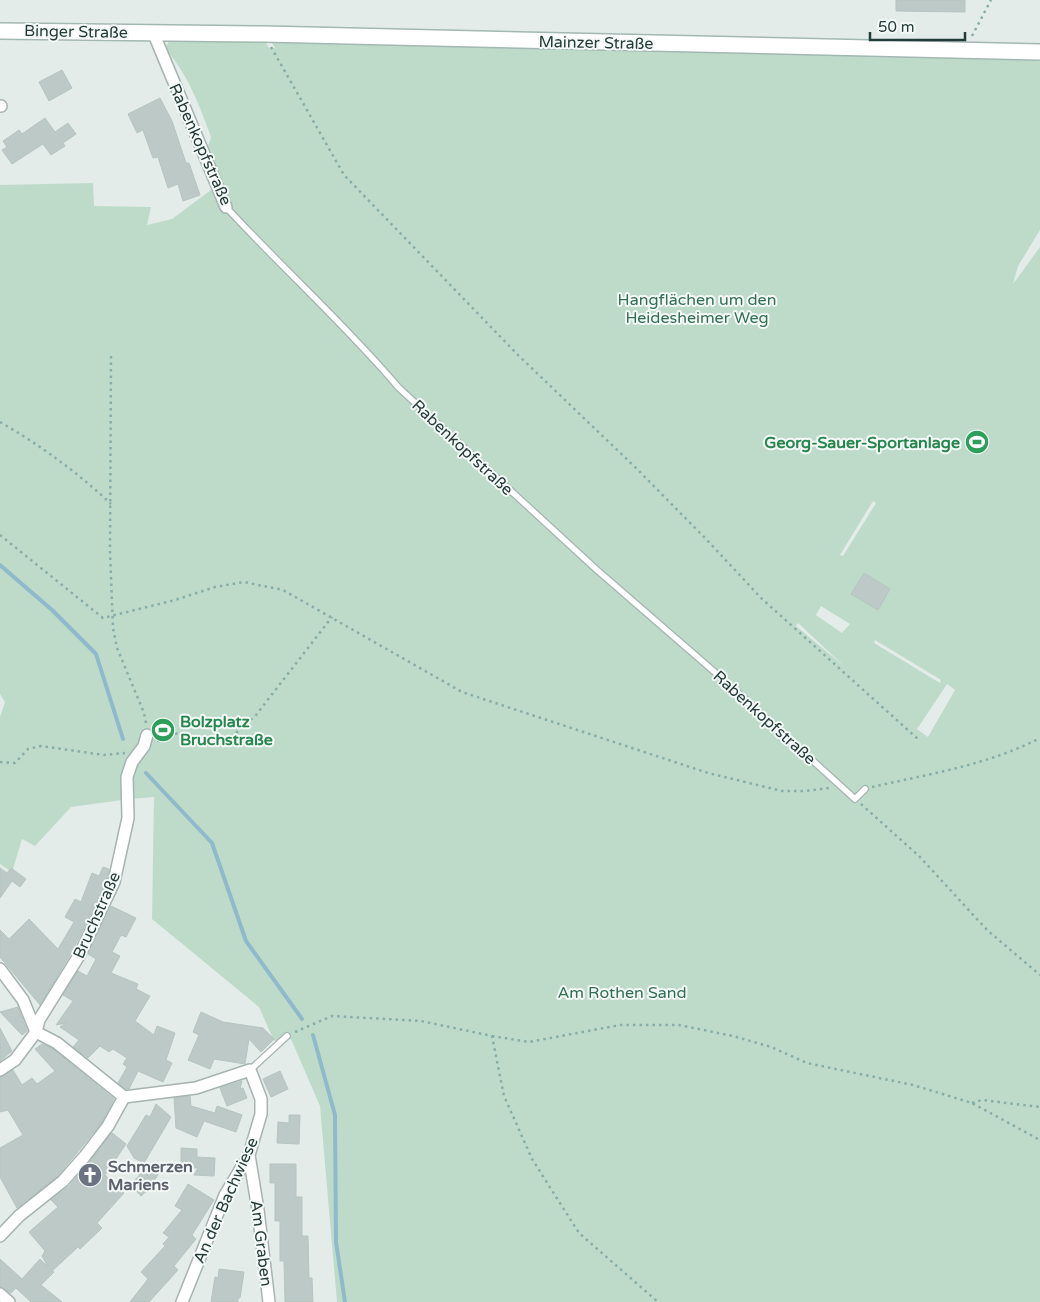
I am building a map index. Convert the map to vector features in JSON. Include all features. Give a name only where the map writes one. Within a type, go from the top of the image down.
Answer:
[{"type":"main road","name":"Binger Straße","points":[[0,31],[153,32]]},
{"type":"main road","name":"Mainzer Straße","points":[[153,32],[1040,52]]},
{"type":"street","name":"Rabenkopfstraße","points":[[153,32],[226,207]]},
{"type":"street","name":"Bruchstraße","points":[[0,1070],[14,1060],[36,1032],[39,1020],[80,954],[114,882],[128,818],[127,777],[132,762],[142,749],[147,734]]},
{"type":"street","points":[[0,969],[23,1000],[36,1032],[57,1043],[124,1097],[196,1088],[250,1070]]},
{"type":"street","name":"An der Bachwiese","points":[[182,1302],[224,1195],[249,1155],[262,1107],[261,1099],[250,1070]]},
{"type":"street","points":[[0,1236],[19,1216],[63,1181],[80,1162],[108,1126],[124,1097]]},
{"type":"street","name":"Am Graben","points":[[249,1155],[258,1210],[269,1302]]},
{"type":"street","points":[[0,1294],[9,1302]]},
{"type":"lane","name":"Rabenkopfstraße","points":[[226,207],[374,359],[399,388],[597,570],[725,681],[855,799]]},
{"type":"lane","points":[[855,799],[865,789]]},
{"type":"lane","points":[[250,1070],[287,1036]]},
{"type":"path","points":[[965,50],[991,0]]},
{"type":"path","points":[[264,34],[344,175],[516,354],[641,474],[706,539],[761,598],[919,740]]},
{"type":"path","points":[[111,356],[112,615],[118,648],[144,713],[147,734]]},
{"type":"path","points":[[0,422],[36,443],[88,483],[111,504]]},
{"type":"path","points":[[0,536],[103,618],[174,600],[215,587],[244,582],[284,590],[462,692],[708,773],[782,791],[826,789],[839,784]]},
{"type":"path","points":[[0,762],[15,763],[28,749],[42,746],[104,755],[142,749],[178,733],[202,741],[228,740],[256,715],[332,617]]},
{"type":"path","points":[[865,789],[974,764],[1019,748],[1040,738]]},
{"type":"path","points":[[855,799],[920,857],[987,930],[1040,975]]},
{"type":"path","points":[[287,1036],[332,1016],[421,1021],[529,1042],[620,1025],[679,1025],[733,1036],[771,1047],[807,1063],[914,1085],[972,1103],[1040,1140]]},
{"type":"path","points":[[492,1036],[504,1096],[532,1159],[579,1233],[658,1302]]},
{"type":"path","points":[[972,1103],[982,1100],[1040,1107]]},
{"type":"green space","name":"Am Rothen Sand","points":[[170,39],[265,41],[269,48],[275,48],[271,41],[1040,59],[1040,230],[1018,266],[1013,284],[1040,247],[1040,1302],[337,1302],[320,1106],[291,1039],[274,1041],[259,1007],[152,919],[154,797],[131,799],[131,777],[136,770],[121,779],[122,800],[71,807],[35,846],[22,839],[12,872],[0,864],[0,717],[5,702],[0,694],[0,185],[93,183],[94,206],[151,207],[147,225],[172,219],[211,190],[224,192],[208,146],[211,138],[210,134],[192,89],[180,68],[165,48]],"holes":[[[873,501],[876,503],[843,556],[840,555]],[[821,606],[850,624],[842,633],[816,615]],[[798,623],[844,666],[796,626]],[[875,640],[941,680],[940,683],[874,643]],[[947,684],[955,690],[928,737],[917,729]]]},
{"type":"building","points":[[896,0],[965,0],[965,12],[896,11]]},
{"type":"building","points":[[62,70],[72,88],[49,101],[39,82]]},
{"type":"building","points":[[160,98],[172,121],[186,163],[189,163],[200,195],[183,201],[178,184],[168,188],[158,157],[153,158],[143,130],[137,133],[128,114]]},
{"type":"building","points":[[45,118],[55,132],[68,123],[76,134],[63,143],[65,146],[51,155],[43,144],[12,164],[2,150],[7,147],[3,141],[19,130],[22,134]]},
{"type":"building","points":[[864,573],[890,589],[878,610],[851,594]]},
{"type":"building","points":[[103,867],[109,869],[107,880],[73,950],[40,1005],[0,957],[0,930],[9,939],[29,919],[58,949],[74,922],[65,917],[75,899],[81,902],[92,873],[99,876]]},
{"type":"building","points":[[0,868],[7,873],[11,868],[26,879],[20,887],[12,881],[0,898]]},
{"type":"building","points":[[111,906],[136,918],[126,937],[121,935],[112,952],[120,956],[111,973],[138,984],[136,989],[150,996],[135,1021],[154,1035],[157,1026],[175,1033],[166,1060],[172,1063],[163,1082],[138,1071],[129,1089],[118,1083],[127,1067],[123,1064],[127,1058],[113,1049],[109,1052],[100,1046],[88,1058],[73,1047],[79,1040],[60,1027],[66,1023],[56,1025],[73,1001],[63,995],[78,971],[87,976],[96,959],[88,954]]},
{"type":"building","points":[[18,1007],[27,1031],[22,1035],[0,1012]]},
{"type":"building","points":[[201,1012],[223,1022],[263,1028],[274,1039],[261,1052],[249,1039],[245,1064],[214,1059],[210,1069],[188,1060],[199,1035],[193,1032]]},
{"type":"building","points":[[0,1028],[12,1051],[0,1061]]},
{"type":"building","points":[[42,1044],[53,1049],[114,1099],[102,1122],[58,1176],[17,1208],[0,1177],[0,1148],[23,1135],[8,1110],[0,1112],[0,1077],[13,1070],[22,1085],[32,1078],[37,1084],[55,1071],[35,1049]]},
{"type":"building","points":[[280,1071],[288,1089],[271,1097],[263,1079]]},
{"type":"building","points":[[242,1081],[240,1089],[243,1088],[247,1098],[227,1106],[220,1088]]},
{"type":"building","points":[[190,1096],[191,1106],[215,1113],[217,1106],[242,1115],[236,1132],[204,1121],[197,1137],[176,1128],[174,1098]]},
{"type":"building","points":[[156,1104],[171,1117],[144,1163],[134,1158],[127,1146],[146,1115],[150,1117]]},
{"type":"building","points":[[289,1115],[300,1115],[299,1144],[277,1143],[278,1122],[289,1123]]},
{"type":"building","points":[[112,1133],[126,1144],[105,1175],[124,1193],[97,1223],[102,1228],[80,1249],[78,1247],[52,1271],[54,1272],[41,1285],[62,1302],[31,1302],[16,1288],[11,1293],[0,1287],[0,1259],[22,1279],[40,1259],[48,1267],[42,1256],[45,1251],[29,1232],[58,1207],[51,1200],[69,1186]]},
{"type":"building","points":[[181,1148],[197,1149],[197,1157],[215,1158],[214,1176],[194,1175],[198,1168],[181,1167]]},
{"type":"building","points":[[144,1163],[159,1173],[149,1189],[141,1196],[130,1184],[139,1176]]},
{"type":"building","points":[[270,1164],[296,1164],[296,1197],[302,1197],[302,1236],[308,1236],[309,1278],[312,1278],[313,1302],[285,1302],[284,1261],[280,1261],[280,1221],[275,1221],[275,1183],[270,1183]]},
{"type":"building","points":[[188,1184],[214,1200],[192,1235],[196,1239],[174,1266],[178,1270],[149,1302],[130,1302],[148,1279],[141,1272],[165,1246],[163,1244],[169,1237],[163,1233],[182,1210],[175,1206]]},
{"type":"building","points":[[219,1269],[244,1272],[238,1302],[211,1302],[215,1277],[218,1278]]},
{"type":"waterway","points":[[0,565],[52,610],[96,654],[123,739]]},
{"type":"waterway","points":[[146,773],[212,843],[246,941],[302,1019]]},
{"type":"waterway","points":[[313,1035],[335,1115],[336,1242],[345,1302]]},
{"type":"place","name":"Georg-Sauer-Sportanlage","points":[[977,442]]},
{"type":"place","name":"Bolzplatz Bruchstraße","points":[[163,730]]},
{"type":"place","name":"Schmerzen Mariens","points":[[90,1175]]},
{"type":"park label","name":"Hangflächen um den Heidesheimer Weg","points":[[697,308]]}]
